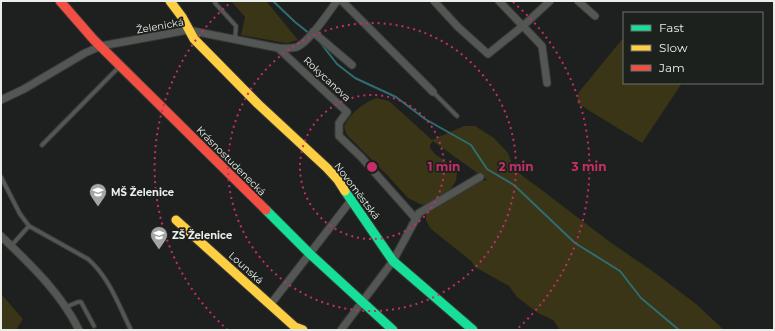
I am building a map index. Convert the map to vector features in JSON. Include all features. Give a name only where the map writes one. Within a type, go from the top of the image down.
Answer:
[{"type":"street","name":"Krásnostudenecká","points":[[60,1],[120,66],[310,254],[393,330]]},
{"type":"street","name":"Novoměstská","points":[[170,1],[182,17],[194,39],[258,104],[338,180],[393,261],[473,330]]},
{"type":"street","name":"Želenická","points":[[1,100],[24,89],[85,53],[101,46],[188,30],[288,49],[298,46],[311,34],[337,1]]},
{"type":"street","points":[[342,1],[433,92]]},
{"type":"street","points":[[434,1],[458,27],[488,54],[524,26],[550,1]]},
{"type":"street","points":[[499,1],[542,46],[547,83]]},
{"type":"street","points":[[578,1],[595,16]]},
{"type":"street","points":[[311,34],[352,64]]},
{"type":"street","name":"Rokycanova","points":[[278,48],[347,112],[339,123],[339,136],[361,157],[416,219]]},
{"type":"street","points":[[341,330],[393,261],[419,213],[480,177]]},
{"type":"street","points":[[270,305],[352,199]]},
{"type":"street","name":"Lounská","points":[[176,220],[295,327],[303,330]]},
{"type":"street","points":[[1,236],[50,285],[66,307],[79,330]]},
{"type":"lane","points":[[216,1],[236,26],[235,39]]},
{"type":"lane","points":[[42,145],[120,66]]},
{"type":"lane","points":[[433,92],[457,116]]},
{"type":"lane","points":[[1,177],[20,214],[29,226],[88,259],[96,266],[104,276],[131,330]]},
{"type":"lane","points":[[11,246],[29,226]]},
{"type":"lane","points":[[66,307],[81,302],[94,326]]},
{"type":"shaded area","points":[[231,1],[266,1],[298,40],[286,43],[241,35],[245,17]]},
{"type":"shaded area","points":[[623,38],[623,84],[681,84],[642,143],[577,103],[579,92]]},
{"type":"shaded area","points":[[377,98],[389,101],[432,140],[464,126],[475,126],[494,138],[508,153],[513,167],[524,177],[610,242],[651,270],[696,304],[724,330],[560,330],[553,320],[538,313],[517,297],[509,286],[475,267],[471,261],[431,229],[427,223],[427,212],[479,181],[487,180],[433,141],[430,148],[436,155],[454,167],[457,171],[456,181],[450,190],[441,196],[425,205],[420,204],[408,198],[347,135],[344,127],[353,113]]},
{"type":"shaded area","points":[[1,294],[23,319],[16,330],[1,330]]},
{"type":"waterway","points":[[273,1],[310,34]]},
{"type":"waterway","points":[[319,41],[337,64],[355,78],[396,97],[425,119],[471,145],[487,169],[514,185],[575,243],[620,271],[641,298],[679,330]]},
{"type":"traffic: fast","points":[[345,191],[393,261],[473,330]]},
{"type":"traffic: fast","points":[[266,210],[310,254],[393,330]]},
{"type":"traffic: slow","points":[[170,1],[182,17],[194,39],[258,104],[327,168],[338,180],[345,191]]},
{"type":"traffic: slow","points":[[176,220],[295,327],[303,330]]},
{"type":"traffic: jam","points":[[60,1],[94,40],[266,210]]},
{"type":"place","name":"MŠ Želenice","points":[[98,207]]},
{"type":"place","name":"ZŠ Želenice","points":[[159,250]]}]
